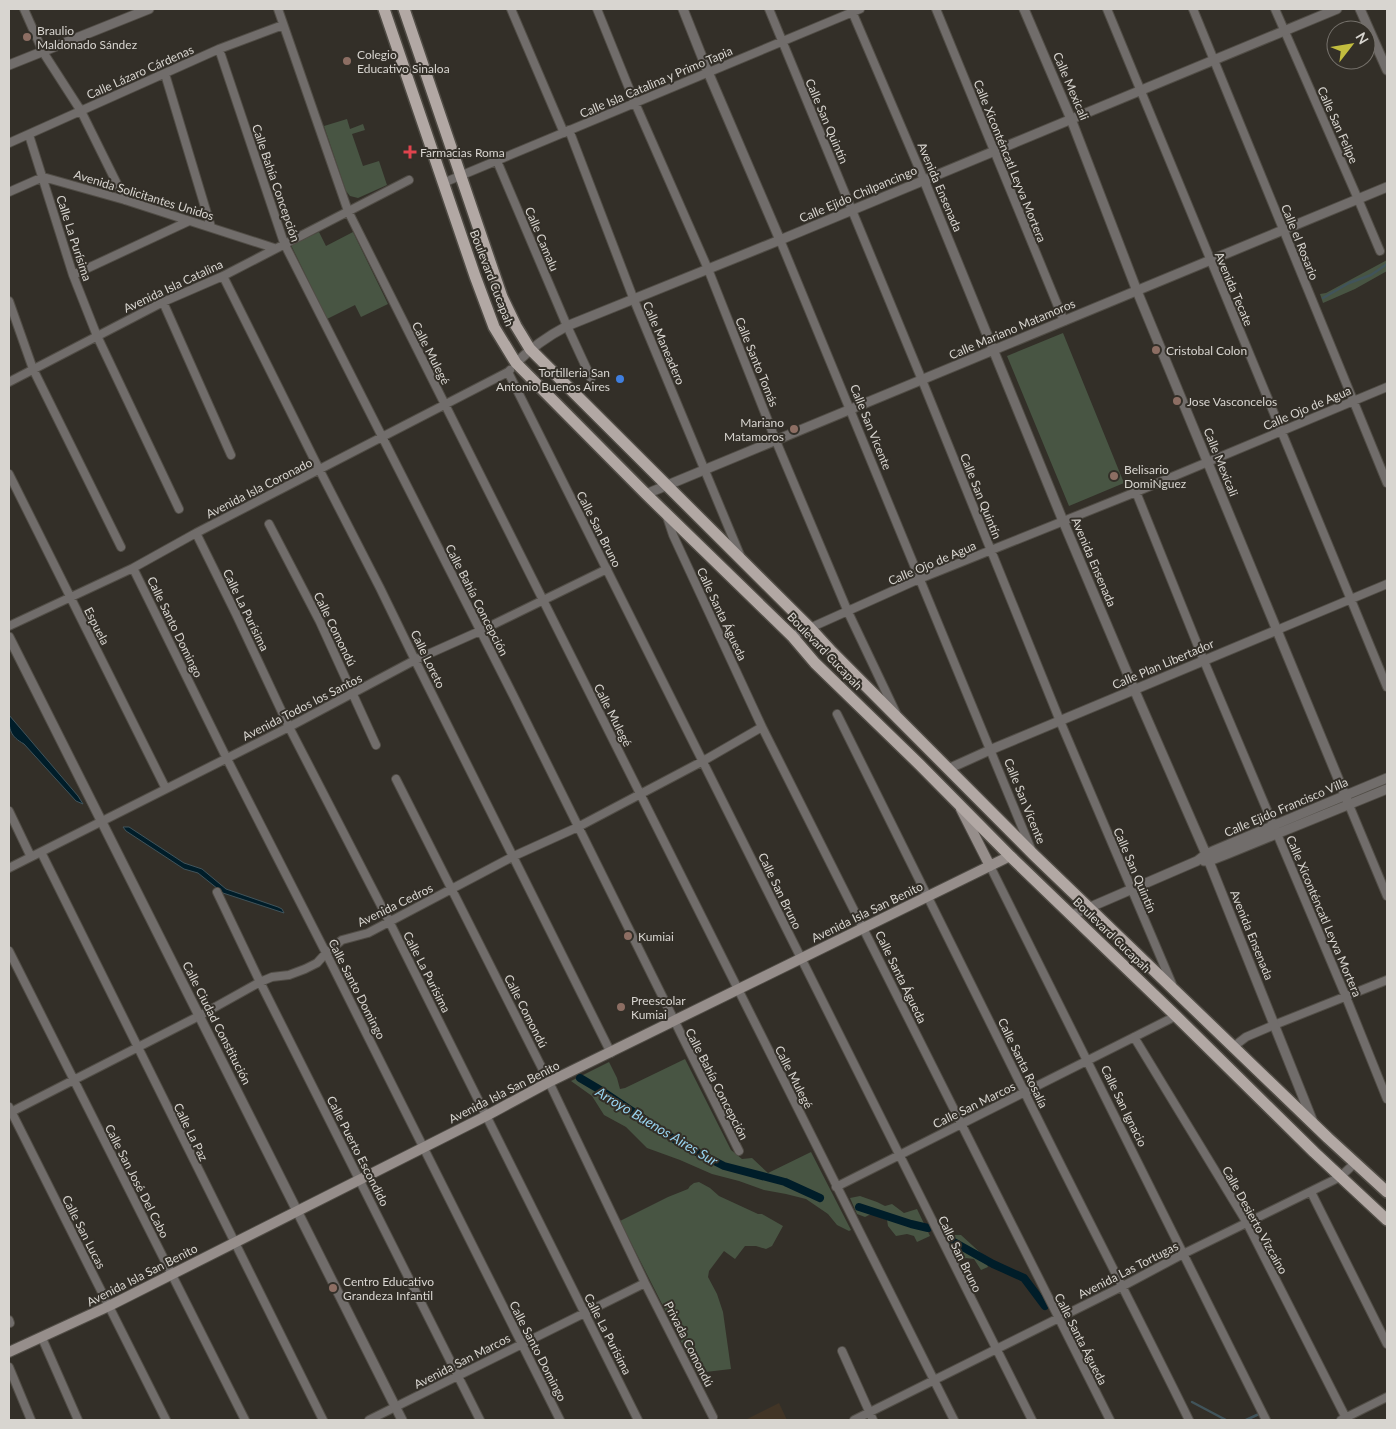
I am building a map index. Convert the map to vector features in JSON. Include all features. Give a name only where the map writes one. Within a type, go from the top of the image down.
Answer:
[{"type":"main road","name":"Boulevard Cucapah","points":[[384,9],[494,327],[516,363],[646,494],[792,636],[815,664],[1010,856],[1314,1152],[1387,1220]]},
{"type":"main road","name":"Boulevard Cucapah","points":[[404,9],[502,297],[530,349],[1034,855],[1314,1125],[1355,1163],[1383,1182],[1387,1192]]},
{"type":"main road","points":[[815,664],[818,656],[825,652],[832,652]]},
{"type":"main road","name":"Calle San Ignacio","points":[[959,804],[990,866]]},
{"type":"main road","name":"Avenida Isla San Benito","points":[[9,1352],[109,1306],[486,1116],[549,1082],[1010,856]]},
{"type":"main road","points":[[1314,1152],[1328,1138]]},
{"type":"street","points":[[24,9],[43,52],[81,110],[125,200]]},
{"type":"street","points":[[9,65],[149,9]]},
{"type":"street","name":"Calle Mulegé","points":[[278,9],[348,211],[954,1420]]},
{"type":"street","name":"Calle Maneadero","points":[[511,9],[566,132],[743,561]]},
{"type":"street","name":"Calle Santo Tomás","points":[[597,9],[635,103],[708,270],[776,441],[848,612],[900,721]]},
{"type":"street","name":"Calle San Vicente","points":[[683,9],[851,410],[1034,855]]},
{"type":"street","name":"Calle San Quintín","points":[[769,9],[1060,720],[1174,991]]},
{"type":"street","name":"Calle Xiconténcatl Leyva Mortera","points":[[936,9],[1064,321]]},
{"type":"street","name":"Calle Mexicali","points":[[1024,9],[1071,119],[1137,291],[1387,896]]},
{"type":"street","name":"Avenida Tecate","points":[[1107,9],[1387,687]]},
{"type":"street","name":"Calle el Rosario","points":[[1193,9],[1387,483]]},
{"type":"street","name":"Calle San Felipe","points":[[1275,9],[1380,252]]},
{"type":"street","name":"Calle Ejido Chilpancingo","points":[[516,363],[530,349],[567,326],[708,270],[1337,9]]},
{"type":"street","points":[[1360,9],[1387,70]]},
{"type":"street","name":"Calle Isla Catalina y Primo Tapia","points":[[443,183],[855,10]]},
{"type":"street","name":"Avenida Ensenada","points":[[855,10],[1063,521],[1207,857],[1314,1125]]},
{"type":"street","name":"Calle Lázaro Cárdenas","points":[[9,144],[219,49],[283,25]]},
{"type":"street","name":"Calle Bahía Concepción","points":[[219,49],[284,243],[514,697],[739,1151]]},
{"type":"street","points":[[166,74],[211,227]]},
{"type":"street","name":"Calle La Purísima","points":[[29,135],[73,275],[97,336],[179,509]]},
{"type":"street","name":"Calle Camalu","points":[[497,161],[591,378]]},
{"type":"street","points":[[9,192],[43,177]]},
{"type":"street","name":"Avenida Solicitantes Unidos","points":[[43,177],[125,200],[274,248]]},
{"type":"street","name":"Avenida Isla Catalina","points":[[9,382],[163,302],[223,276],[409,180]]},
{"type":"street","name":"Calle Mariano Matamoros","points":[[646,494],[1387,187]]},
{"type":"street","points":[[73,275],[189,221]]},
{"type":"street","name":"Calle Loreto","points":[[223,276],[611,1053]]},
{"type":"street","points":[[9,301],[33,370],[121,547]]},
{"type":"street","points":[[163,302],[232,454]]},
{"type":"street","name":"Avenida Isla Coronado","points":[[9,626],[133,568],[196,533],[508,372],[516,363]]},
{"type":"street","name":"Calle San Bruno","points":[[508,372],[1032,1420]]},
{"type":"street","name":"Calle Ojo de Agua","points":[[792,636],[919,579],[1136,492],[1387,387]]},
{"type":"street","name":"Espuela","points":[[9,474],[166,789]]},
{"type":"street","name":"Calle Xiconténcatl Leyva Mortera","points":[[1136,492],[1204,661],[1278,834],[1387,1099]]},
{"type":"street","name":"Calle Santa Águeda","points":[[666,513],[673,535],[762,726],[1110,1420]]},
{"type":"street","name":"Calle Comondú","points":[[269,524],[320,622],[354,693],[376,745]]},
{"type":"street","name":"Calle La Purísima","points":[[196,533],[289,727],[638,1420]]},
{"type":"street","name":"Calle Santo Domingo","points":[[133,568],[227,759],[560,1420]]},
{"type":"street","name":"Avenida Todos los Santos","points":[[9,868],[227,759],[415,660],[480,631],[606,569]]},
{"type":"street","name":"Calle Plan Libertador","points":[[948,769],[1060,720],[1387,584]]},
{"type":"street","name":"Calle Ciudad Constitución","points":[[9,637],[402,1420]]},
{"type":"street","name":"Calle Santa Rosalía","points":[[837,714],[1189,1420]]},
{"type":"street","name":"Avenida Cedros","points":[[10,1109],[74,1080],[199,1016],[260,982],[272,977],[289,975],[305,970],[317,963],[342,940],[368,933],[514,856],[578,827],[762,726]]},
{"type":"street","name":"Calle Ejido Francisco Villa","points":[[1072,915],[1197,862],[1274,825],[1387,778]]},
{"type":"street","name":"Calle Comondú","points":[[396,779],[549,1082],[645,1282]]},
{"type":"street","name":"Calle Ejido Francisco Villa","points":[[1207,857],[1278,834],[1387,790]]},
{"type":"street","points":[[9,811],[31,857]]},
{"type":"street","name":"Calle La Paz","points":[[41,852],[323,1420]]},
{"type":"street","name":"Calle San Ignacio","points":[[990,866],[1266,1420]]},
{"type":"street","name":"Calle Puerto Escondido","points":[[217,892],[260,982],[480,1420]]},
{"type":"street","name":"Calle San José Del Cabo","points":[[9,951],[245,1420]]},
{"type":"street","points":[[1233,1047],[1246,1037],[1387,980]]},
{"type":"street","name":"Calle San Marcos","points":[[836,1187],[1176,1016]]},
{"type":"street","name":"Calle Desierto Vizcaíno","points":[[1134,1037],[1247,1223],[1345,1419]]},
{"type":"street","name":"Calle San Lucas","points":[[10,1109],[166,1420]]},
{"type":"street","name":"Avenida Las Tortugas","points":[[854,1420],[871,1416],[933,1380],[1311,1192],[1340,1177],[1355,1163]]},
{"type":"street","points":[[1311,1192],[1387,1344]]},
{"type":"street","name":"Avenida San Marcos","points":[[369,1420],[645,1282]]},
{"type":"street","name":"Privada Comondú","points":[[645,1282],[713,1416]]},
{"type":"street","points":[[42,1338],[78,1420]]},
{"type":"street","points":[[842,1351],[871,1416]]},
{"type":"street","points":[[9,1367],[31,1420]]},
{"type":"street","points":[[1345,1419],[1387,1397]]},
{"type":"shaded area","points":[[779,1403],[787,1420],[745,1420]]},
{"type":"green space","points":[[347,119],[350,129],[363,124],[365,130],[352,134],[363,166],[379,161],[387,185],[358,198],[350,196],[346,191],[324,126]]},
{"type":"green space","points":[[319,232],[326,246],[353,232],[388,304],[361,317],[355,305],[327,319],[291,245]]},
{"type":"green space","points":[[1387,260],[1387,271],[1355,289],[1323,303],[1320,294],[1326,293]]},
{"type":"green space","points":[[1063,333],[1124,483],[1069,506],[1007,356]]},
{"type":"green space","points":[[685,1059],[731,1150],[742,1159],[752,1158],[768,1173],[811,1152],[851,1230],[849,1231],[837,1225],[828,1214],[806,1199],[764,1190],[712,1174],[647,1148],[626,1127],[604,1115],[592,1096],[571,1081],[609,1062],[620,1089]]},
{"type":"green space","points":[[699,1182],[719,1196],[758,1214],[762,1214],[783,1226],[772,1246],[766,1249],[756,1246],[745,1246],[735,1259],[724,1251],[709,1271],[708,1277],[717,1294],[723,1312],[731,1369],[697,1373],[620,1221]]},
{"type":"green space","points":[[860,1196],[885,1206],[892,1204],[904,1213],[917,1209],[930,1236],[917,1242],[914,1236],[907,1234],[896,1236],[888,1226],[887,1220],[871,1214],[865,1217],[857,1214],[850,1198]]},
{"type":"green space","points":[[944,1235],[961,1235],[984,1256],[988,1267],[981,1270],[974,1259],[966,1258],[958,1261]]},
{"type":"water","points":[[9,715],[83,804],[76,801],[24,744],[13,735],[9,725]]},
{"type":"water","points":[[123,827],[129,827],[184,863],[202,869],[226,889],[278,907],[284,913],[223,893],[198,873],[184,869],[126,831]]},
{"type":"waterway","points":[[1323,298],[1349,283],[1371,275],[1387,264]]},
{"type":"waterway","name":"Arroyo Buenos Aires Sur","points":[[580,1078],[683,1145],[724,1166],[785,1182],[820,1198]]},
{"type":"waterway","name":"Arroyo Buenos Aires Sur","points":[[859,1207],[928,1228]]},
{"type":"waterway","name":"Arroyo Buenos Aires Sur","points":[[943,1236],[993,1264],[1024,1278],[1045,1306]]},
{"type":"waterway","points":[[1192,1402],[1226,1420]]},
{"type":"waterway","points":[[1246,1420],[1259,1414]]},
{"type":"place","name":"Braulio Maldonado Sández","points":[[27,37]]},
{"type":"place","name":"Colegio Educativo Sinaloa","points":[[347,61]]},
{"type":"place","name":"Farmacias Roma","points":[[410,152]]},
{"type":"place","name":"Cristobal Colon","points":[[1156,350]]},
{"type":"place","name":"Tortilleria San Antonio Buenos Aires","points":[[620,379]]},
{"type":"place","name":"Jose Vasconcelos","points":[[1177,401]]},
{"type":"place","name":"Mariano Matamoros","points":[[794,429]]},
{"type":"place","name":"Belisario DomiNguez","points":[[1114,476]]},
{"type":"place","name":"Kumiai","points":[[628,936]]},
{"type":"place","name":"Preescolar Kumiai","points":[[621,1007]]},
{"type":"place","name":"Centro Educativo Grandeza Infantil","points":[[333,1288]]}]
